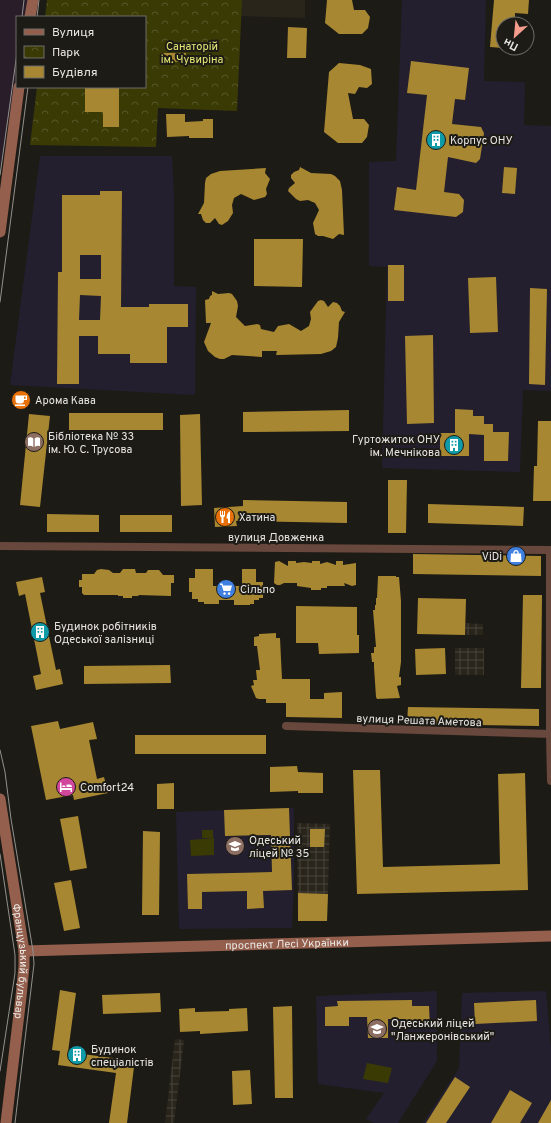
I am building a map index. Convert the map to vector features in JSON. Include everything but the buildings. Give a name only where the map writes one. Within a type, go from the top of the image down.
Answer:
[{"type":"street","points":[[30,16],[33,0]]},
{"type":"street","points":[[0,232],[19,88]]},
{"type":"street","name":"вулиця Довженка","points":[[0,546],[551,550]]},
{"type":"street","points":[[551,550],[551,780]]},
{"type":"street","name":"вулиця Решата Аметова","points":[[286,726],[550,734]]},
{"type":"street","name":"Французький бульвар","points":[[0,799],[24,951],[22,990],[6,1123]]},
{"type":"street","name":"проспект Лесі Українки","points":[[24,951],[551,936]]},
{"type":"shaded area","points":[[0,0],[29,0],[26,16],[16,16],[16,76],[0,170]]},
{"type":"shaded area","points":[[242,0],[305,0],[305,18],[241,16]]},
{"type":"shaded area","points":[[402,0],[486,0],[484,81],[525,82],[524,125],[551,126],[551,391],[523,390],[520,472],[382,468],[387,267],[369,266],[369,162],[396,161]]},
{"type":"shaded area","points":[[40,156],[172,156],[174,194],[174,286],[196,287],[195,395],[10,385]]},
{"type":"shaded area","points":[[465,623],[483,624],[483,635],[465,635]]},
{"type":"shaded area","points":[[455,648],[484,648],[484,675],[455,675]]},
{"type":"shaded area","name":"Одеський ліцей № 35","points":[[294,808],[292,928],[179,929],[176,812]]},
{"type":"shaded area","points":[[297,823],[330,824],[327,921],[298,921]]},
{"type":"shaded area","name":"Одеський ліцей \"Ланжеронівський\"","points":[[437,991],[437,1061],[398,1123],[374,1123],[366,1119],[384,1093],[318,1084],[316,996]]},
{"type":"shaded area","points":[[546,991],[551,1049],[551,1123],[423,1123],[459,1068],[462,993]]},
{"type":"shaded area","points":[[175,1039],[184,1040],[174,1123],[165,1123]]},
{"type":"green space","name":"Санаторій ім. Чувиріна","points":[[47,0],[242,0],[237,111],[158,108],[156,147],[30,145],[37,88],[146,88],[146,16],[45,16]]},
{"type":"green space","points":[[202,830],[213,830],[213,838],[202,838]]},
{"type":"green space","points":[[214,838],[214,855],[191,856],[190,840]]},
{"type":"green space","points":[[367,1063],[392,1068],[388,1083],[363,1079]]},
{"type":"tram line","points":[[22,16],[24,0]]},
{"type":"tram line","points":[[37,16],[39,0]]},
{"type":"tram line","points":[[0,175],[16,60]]},
{"type":"tram line","points":[[0,302],[28,88]]},
{"type":"tram line","points":[[0,750],[5,772],[34,964],[15,1123]]},
{"type":"tram line","points":[[0,854],[15,955],[15,973],[0,1071]]},
{"type":"place","name":"Корпус ОНУ","points":[[436,140]]},
{"type":"place","name":"Арома Кава","points":[[21,400]]},
{"type":"place","name":"Бібліотека № 33 ім. Ю. С. Трусова","points":[[34,442]]},
{"type":"place","name":"Гуртожиток ОНУ ім. Мечнікова","points":[[454,445]]},
{"type":"place","name":"Хатина","points":[[225,517]]},
{"type":"place","name":"ViDi","points":[[516,556]]},
{"type":"place","name":"Сільпо","points":[[226,589]]},
{"type":"place","name":"Будинок робітників Одеської залізниці","points":[[40,632]]},
{"type":"place","name":"Comfort24","points":[[66,787]]},
{"type":"place","name":"Одеський ліцей № 35","points":[[235,846]]},
{"type":"place","name":"Одеський ліцей \"Ланжеронівський\"","points":[[377,1029]]},
{"type":"place","name":"Будинок спеціалістів","points":[[77,1055]]}]
